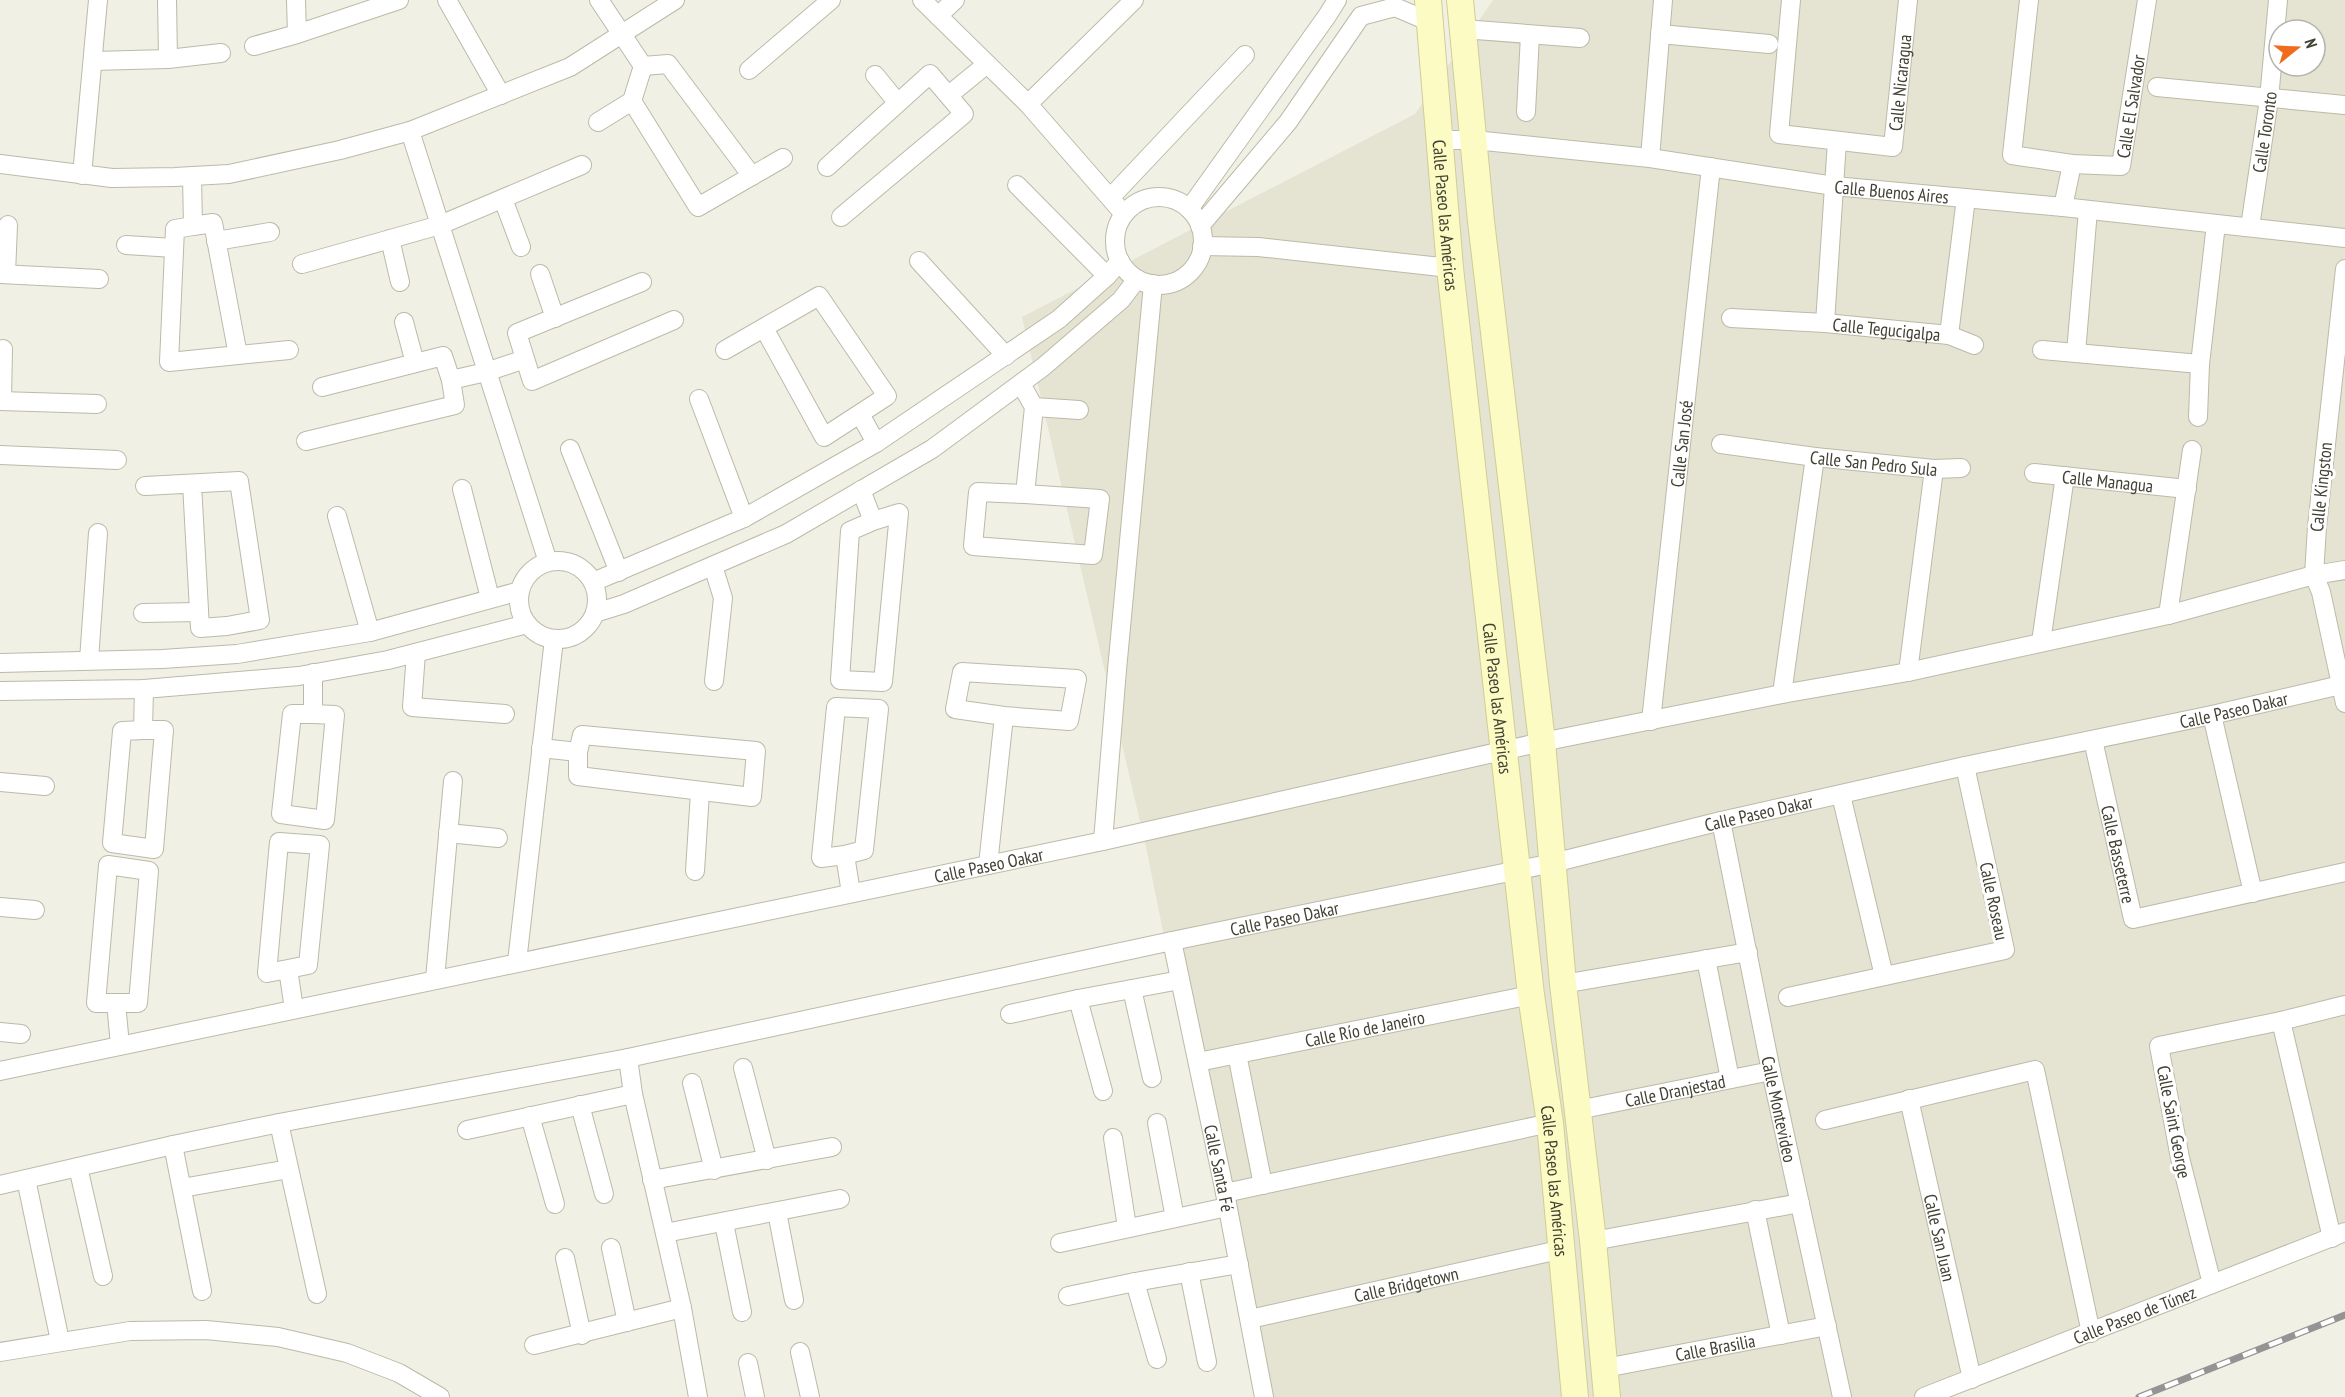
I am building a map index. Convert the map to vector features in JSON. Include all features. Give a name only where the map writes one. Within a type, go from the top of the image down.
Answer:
[{"type":"street","points":[[82,175],[98,0]]},
{"type":"street","points":[[167,0],[168,59]]},
{"type":"street","points":[[296,0],[297,34]]},
{"type":"street","points":[[254,46],[399,0]]},
{"type":"street","points":[[447,0],[501,95]]},
{"type":"street","points":[[599,0],[643,66]]},
{"type":"street","points":[[0,164],[112,178],[192,176],[229,174],[340,150],[410,131],[570,68],[675,0]]},
{"type":"street","points":[[749,70],[831,0]]},
{"type":"street","points":[[922,0],[1028,104],[1124,214]]},
{"type":"street","points":[[938,16],[955,0]]},
{"type":"street","points":[[1028,104],[1134,0]]},
{"type":"street","points":[[1189,209],[1327,16],[1336,0]]},
{"type":"street","name":"Calle Paseo las Américas","points":[[1460,0],[1481,221],[1542,742],[1563,984],[1593,1241],[1607,1397]]},
{"type":"street","points":[[1650,158],[1664,0]]},
{"type":"street","name":"Calle Nicaragua","points":[[1791,0],[1779,134],[1893,147],[1908,0]]},
{"type":"street","name":"Calle El Salvador","points":[[2029,0],[2012,155],[2072,164],[2121,166],[2147,0]]},
{"type":"street","name":"Calle Toronto","points":[[2250,227],[2269,99],[2278,0]]},
{"type":"street","points":[[1200,226],[1288,122],[1360,16],[1395,8],[1429,11]]},
{"type":"street","name":"Calle Paseo las Américas","points":[[1429,11],[1450,268],[1531,995],[1550,1123],[1575,1397]]},
{"type":"street","points":[[1463,30],[1580,38]]},
{"type":"street","points":[[1660,34],[1769,44]]},
{"type":"street","points":[[1526,112],[1530,35]]},
{"type":"street","points":[[93,62],[168,59],[221,53]]},
{"type":"street","points":[[1111,197],[1245,56]]},
{"type":"street","points":[[643,66],[668,64],[752,176]]},
{"type":"street","points":[[949,95],[987,64]]},
{"type":"street","points":[[598,122],[632,101],[643,66]]},
{"type":"street","points":[[827,167],[930,74],[964,114],[842,217]]},
{"type":"street","points":[[875,75],[897,102]]},
{"type":"street","points":[[2157,87],[2345,105]]},
{"type":"street","points":[[632,101],[698,207],[783,158]]},
{"type":"street","points":[[410,131],[548,562]]},
{"type":"street","name":"Calle Buenos Aires","points":[[1441,141],[1474,140],[1650,158],[1834,186],[2063,207],[2345,238]]},
{"type":"street","points":[[1834,186],[1837,141]]},
{"type":"street","points":[[2063,207],[2072,164]]},
{"type":"street","points":[[302,264],[440,225],[582,165]]},
{"type":"street","name":"Calle San José","points":[[1652,721],[1711,167]]},
{"type":"street","points":[[192,176],[194,226]]},
{"type":"street","points":[[1017,185],[1107,276]]},
{"type":"street","name":"Calle Tegucigalpa","points":[[1834,186],[1825,323],[1950,335],[1966,198]]},
{"type":"street","points":[[1156,197],[1169,198],[1189,209],[1200,226],[1202,246],[1195,266],[1188,274],[1170,284],[1145,282],[1127,272],[1115,249],[1118,224],[1124,214],[1144,199],[1156,197]]},
{"type":"street","points":[[502,199],[521,248]]},
{"type":"street","points":[[2076,353],[2088,210]]},
{"type":"street","points":[[237,355],[213,223],[175,229],[170,362],[289,351]]},
{"type":"street","points":[[2198,417],[2200,364],[2216,224]]},
{"type":"street","points":[[8,225],[3,274],[99,279]]},
{"type":"street","points":[[216,241],[270,232]]},
{"type":"street","points":[[390,239],[400,282]]},
{"type":"street","points":[[126,245],[174,248]]},
{"type":"street","points":[[1202,246],[1258,247],[1450,268]]},
{"type":"street","points":[[919,261],[1006,356]]},
{"type":"street","points":[[592,582],[744,518],[876,443],[1059,319],[1107,276],[1120,261]]},
{"type":"street","name":"Calle Kingston","points":[[2344,691],[2322,592],[2314,575],[2317,527],[2345,269]]},
{"type":"street","points":[[540,274],[555,318]]},
{"type":"street","points":[[642,282],[517,333],[532,381],[674,321]]},
{"type":"street","points":[[595,613],[624,604],[786,534],[932,449],[1021,384],[1145,282]]},
{"type":"street","points":[[1103,841],[1145,282]]},
{"type":"street","points":[[725,350],[819,296],[887,396],[824,437],[764,328]]},
{"type":"street","points":[[1731,318],[1825,323]]},
{"type":"street","points":[[404,322],[415,363]]},
{"type":"street","points":[[1950,335],[1974,345]]},
{"type":"street","points":[[3,349],[1,401],[97,404]]},
{"type":"street","points":[[2042,350],[2200,364]]},
{"type":"street","points":[[306,441],[454,405],[452,380],[443,356],[322,387]]},
{"type":"street","points":[[452,380],[525,359]]},
{"type":"street","points":[[1021,384],[1034,407],[1025,494]]},
{"type":"street","points":[[699,399],[744,518]]},
{"type":"street","points":[[1034,407],[1079,410]]},
{"type":"street","points":[[860,414],[876,443]]},
{"type":"street","points":[[1721,444],[1815,457]]},
{"type":"street","points":[[570,449],[620,572]]},
{"type":"street","points":[[2168,615],[2192,450]]},
{"type":"street","points":[[0,455],[117,460]]},
{"type":"street","name":"Calle San Pedro Sula","points":[[1782,694],[1815,457],[1934,469],[1908,672]]},
{"type":"street","points":[[1934,469],[1961,468]]},
{"type":"street","points":[[2034,473],[2065,476]]},
{"type":"street","name":"Calle Managua","points":[[2041,642],[2065,476],[2187,489]]},
{"type":"street","points":[[146,486],[239,481],[260,620],[200,628],[192,484]]},
{"type":"street","points":[[462,489],[490,598]]},
{"type":"street","points":[[861,490],[873,521]]},
{"type":"street","points":[[978,492],[1025,494],[1100,499],[1093,555],[973,546],[978,492]]},
{"type":"street","points":[[899,513],[883,682],[840,680],[850,531],[873,521],[899,513]]},
{"type":"street","points":[[337,516],[370,632]]},
{"type":"street","points":[[89,660],[98,533]]},
{"type":"street","points":[[548,562],[568,562],[586,573],[592,582],[597,603],[595,613],[583,630],[574,636],[554,639],[534,632],[527,624],[519,603],[520,591],[530,572],[548,562]]},
{"type":"street","points":[[713,566],[723,598],[714,681]]},
{"type":"street","points":[[1505,751],[1782,694],[1908,672],[2168,615],[2314,575],[2345,570]]},
{"type":"street","points":[[0,663],[162,659],[232,654],[370,632],[520,591]]},
{"type":"street","points":[[143,613],[199,612]]},
{"type":"street","points":[[0,691],[144,690],[313,673],[388,660],[527,624]]},
{"type":"street","points":[[227,626],[232,654]]},
{"type":"street","points":[[518,962],[554,639]]},
{"type":"street","points":[[416,653],[412,707],[505,714]]},
{"type":"street","points":[[962,672],[1077,679],[1069,721],[1004,716],[956,709],[962,672]]},
{"type":"street","points":[[313,673],[313,714]]},
{"type":"street","points":[[143,730],[144,690]]},
{"type":"street","name":"Calle Paseo Dakar","points":[[1172,941],[1518,868],[1553,863],[1721,821],[1965,766],[2212,715],[2344,691]]},
{"type":"street","points":[[836,707],[879,709],[864,850],[846,855],[820,858],[836,707]]},
{"type":"street","points":[[292,714],[313,714],[335,715],[325,820],[281,814],[292,714]]},
{"type":"street","points":[[2212,715],[2253,893]]},
{"type":"street","points":[[988,865],[1004,716]]},
{"type":"street","points":[[143,730],[164,730],[154,849],[112,843],[122,731],[143,730]]},
{"type":"street","points":[[582,735],[756,751],[752,797],[578,776],[578,752],[582,735]]},
{"type":"street","name":"Calle Basseterre","points":[[2093,740],[2133,919],[2345,872]]},
{"type":"street","points":[[541,748],[578,752]]},
{"type":"street","name":"Calle Paseo Oakar","points":[[0,1071],[1103,841],[1505,751]]},
{"type":"street","name":"Calle Roseau","points":[[1788,997],[2005,950],[1965,766]]},
{"type":"street","points":[[0,782],[45,786]]},
{"type":"street","points":[[435,979],[453,782]]},
{"type":"street","points":[[695,870],[700,792]]},
{"type":"street","points":[[1841,795],[1884,976]]},
{"type":"street","name":"Calle Montevideo","points":[[1721,821],[1771,1071],[1842,1397]]},
{"type":"street","points":[[448,833],[498,838]]},
{"type":"street","points":[[279,842],[320,844],[308,965],[288,969],[267,973],[279,842]]},
{"type":"street","points":[[846,855],[851,893]]},
{"type":"street","points":[[108,865],[149,871],[138,1003],[116,1003],[96,1003],[108,865]]},
{"type":"street","points":[[0,907],[35,910]]},
{"type":"street","points":[[0,1185],[173,1145],[628,1058],[1172,941]]},
{"type":"street","name":"Calle Santa Fé","points":[[1172,941],[1264,1397]]},
{"type":"street","points":[[1563,984],[1748,952]]},
{"type":"street","points":[[1706,959],[1730,1079]]},
{"type":"street","points":[[288,969],[294,1009]]},
{"type":"street","points":[[1010,1014],[1180,980]]},
{"type":"street","points":[[1132,989],[1152,1078]]},
{"type":"street","name":"Calle Río de Janeiro","points":[[1198,1062],[1531,995]]},
{"type":"street","points":[[1077,999],[1103,1090]]},
{"type":"street","points":[[116,1003],[120,1046]]},
{"type":"street","name":"Calle Saint George","points":[[2212,1284],[2180,1158],[2159,1046],[2282,1021],[2345,1005]]},
{"type":"street","points":[[2282,1021],[2338,1235]]},
{"type":"street","points":[[0,1032],[21,1034]]},
{"type":"street","points":[[1237,1054],[1263,1185]]},
{"type":"street","points":[[628,1058],[633,1094],[682,1308],[698,1397]]},
{"type":"street","points":[[743,1068],[767,1160]]},
{"type":"street","points":[[1825,1120],[2035,1070],[2091,1333]]},
{"type":"street","name":"Calle Dranjestad","points":[[1578,1110],[1771,1071]]},
{"type":"street","points":[[692,1083],[714,1170]]},
{"type":"street","points":[[467,1130],[633,1094]]},
{"type":"street","name":"Calle San Juan","points":[[1909,1099],[1972,1379]]},
{"type":"street","points":[[580,1105],[604,1194]]},
{"type":"street","points":[[530,1116],[555,1204]]},
{"type":"street","points":[[279,1123],[317,1294]]},
{"type":"street","points":[[1157,1123],[1176,1218]]},
{"type":"street","points":[[1060,1243],[1176,1218],[1263,1185],[1550,1123]]},
{"type":"street","points":[[1113,1138],[1126,1227]]},
{"type":"street","points":[[173,1145],[202,1291]]},
{"type":"street","points":[[652,1180],[832,1147]]},
{"type":"street","points":[[78,1167],[103,1276]]},
{"type":"street","points":[[182,1188],[289,1169]]},
{"type":"street","points":[[26,1179],[60,1341]]},
{"type":"street","points":[[665,1233],[840,1199]]},
{"type":"street","points":[[1593,1241],[1800,1203]]},
{"type":"street","points":[[1755,1210],[1780,1335]]},
{"type":"street","points":[[777,1212],[794,1300]]},
{"type":"street","points":[[724,1223],[742,1312]]},
{"type":"street","name":"Calle Paseo de Túnez","points":[[1924,1397],[2338,1235]]},
{"type":"street","points":[[611,1248],[627,1322]]},
{"type":"street","name":"Calle Bridgetown","points":[[1250,1319],[1563,1249]]},
{"type":"street","points":[[565,1258],[582,1335]]},
{"type":"street","points":[[1068,1296],[1239,1264]]},
{"type":"street","points":[[1189,1272],[1207,1362]]},
{"type":"street","points":[[1135,1282],[1157,1359]]},
{"type":"street","points":[[534,1345],[582,1335],[682,1308]]},
{"type":"street","name":"Calle Brasilia","points":[[1605,1368],[1827,1326]]},
{"type":"street","points":[[0,1352],[130,1331],[206,1330],[278,1337],[346,1353],[399,1373],[440,1397]]},
{"type":"street","points":[[800,1352],[810,1397]]},
{"type":"street","points":[[748,1363],[755,1397]]},
{"type":"shaded area","points":[[1493,0],[2345,0],[2345,1225],[1915,1397],[1257,1397],[1146,847],[1022,317],[1415,114]]},
{"type":"railway","points":[[2139,1397],[2345,1315]]}]
